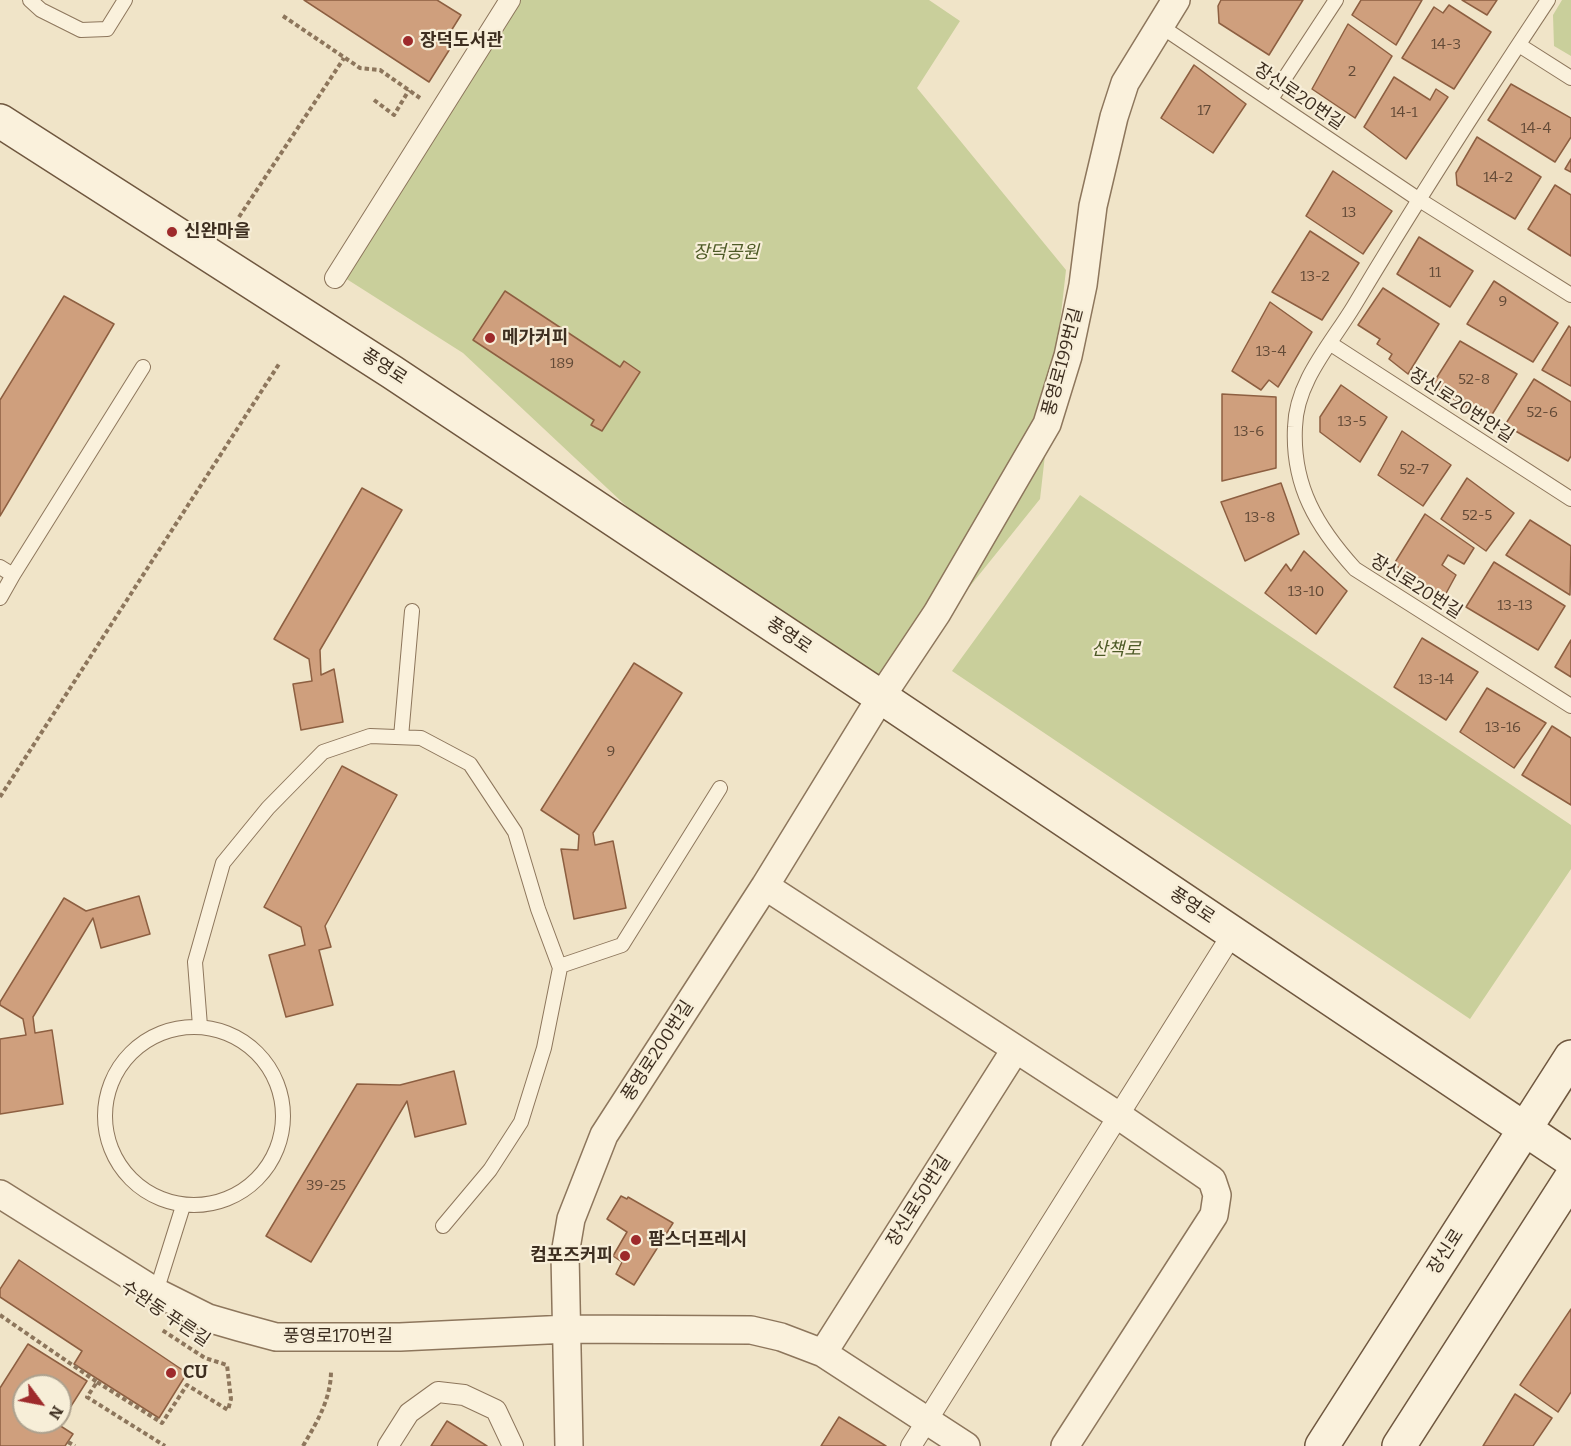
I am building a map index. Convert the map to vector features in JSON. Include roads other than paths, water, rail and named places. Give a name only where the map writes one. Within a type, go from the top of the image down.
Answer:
[{"type":"main road","name":"풍영로","points":[[0,121],[309,318],[881,697],[1571,1160]]},
{"type":"main road","name":"장신로","points":[[1322,1446],[1571,1057]]},
{"type":"main road","points":[[1399,1446],[1571,1178]]},
{"type":"street","points":[[335,278],[510,0]]},
{"type":"street","name":"풍영로199번길","points":[[881,697],[936,612],[1047,424],[1068,356],[1083,285],[1093,206],[1114,117],[1125,83],[1176,0]]},
{"type":"street","name":"풍영로200번길","points":[[569,1446],[565,1254],[571,1219],[604,1135],[765,886],[881,697]]},
{"type":"street","points":[[765,886],[1119,1116],[1212,1180],[1217,1195],[1214,1215],[1065,1446]]},
{"type":"street","points":[[911,1446],[1233,933]]},
{"type":"street","name":"장신로50번길","points":[[823,1353],[1015,1050]]},
{"type":"street","name":"풍영로170번길","points":[[0,1194],[156,1292],[208,1318],[276,1337],[400,1337],[568,1329]]},
{"type":"street","points":[[568,1329],[751,1330],[782,1336],[823,1353],[966,1446]]},
{"type":"street","points":[[388,1446],[409,1413],[438,1392],[464,1395],[496,1410],[513,1446]]},
{"type":"lane","points":[[30,0],[41,10],[81,30],[107,29],[125,0]]},
{"type":"lane","points":[[1271,99],[1335,0]]},
{"type":"lane","name":"장신로20번길","points":[[1548,0],[1418,199],[1302,388],[1294,426],[1296,453],[1304,494],[1326,537],[1354,569],[1571,706]]},
{"type":"lane","name":"장신로20번길","points":[[1160,25],[1418,199],[1571,295]]},
{"type":"lane","points":[[1519,45],[1571,78]]},
{"type":"lane","name":"장신로20번안길","points":[[1331,344],[1571,499]]},
{"type":"lane","points":[[0,598],[143,367]]},
{"type":"lane","points":[[0,567],[13,575]]},
{"type":"lane","points":[[401,737],[412,611]]},
{"type":"lane","points":[[200,1026],[195,962],[223,863],[268,808],[322,752],[370,736],[422,738],[470,764],[515,832],[538,909],[560,966],[544,1048],[521,1122],[490,1170],[443,1226]]},
{"type":"lane","points":[[560,966],[622,945],[720,788]]},
{"type":"lane","points":[[200,1026],[228,1032],[253,1047],[271,1069],[282,1096],[284,1124],[276,1152],[261,1176],[239,1194],[212,1205],[183,1206],[154,1197],[129,1179],[112,1154],[104,1124],[107,1093],[120,1065],[142,1043],[169,1029],[200,1026]]},
{"type":"lane","points":[[156,1292],[183,1206]]},
{"type":"place","name":"장덕도서관","points":[[408,41]]},
{"type":"place","name":"신완마을","points":[[172,232]]},
{"type":"place","name":"메가커피","points":[[490,338]]},
{"type":"place","name":"팜스더프레시","points":[[636,1240]]},
{"type":"place","name":"컴포즈커피","points":[[625,1256]]},
{"type":"place","name":"CU","points":[[171,1373]]},
{"type":"park label","name":"장덕공원","points":[[726,253]]},
{"type":"park label","name":"산책로","points":[[1116,650]]}]
